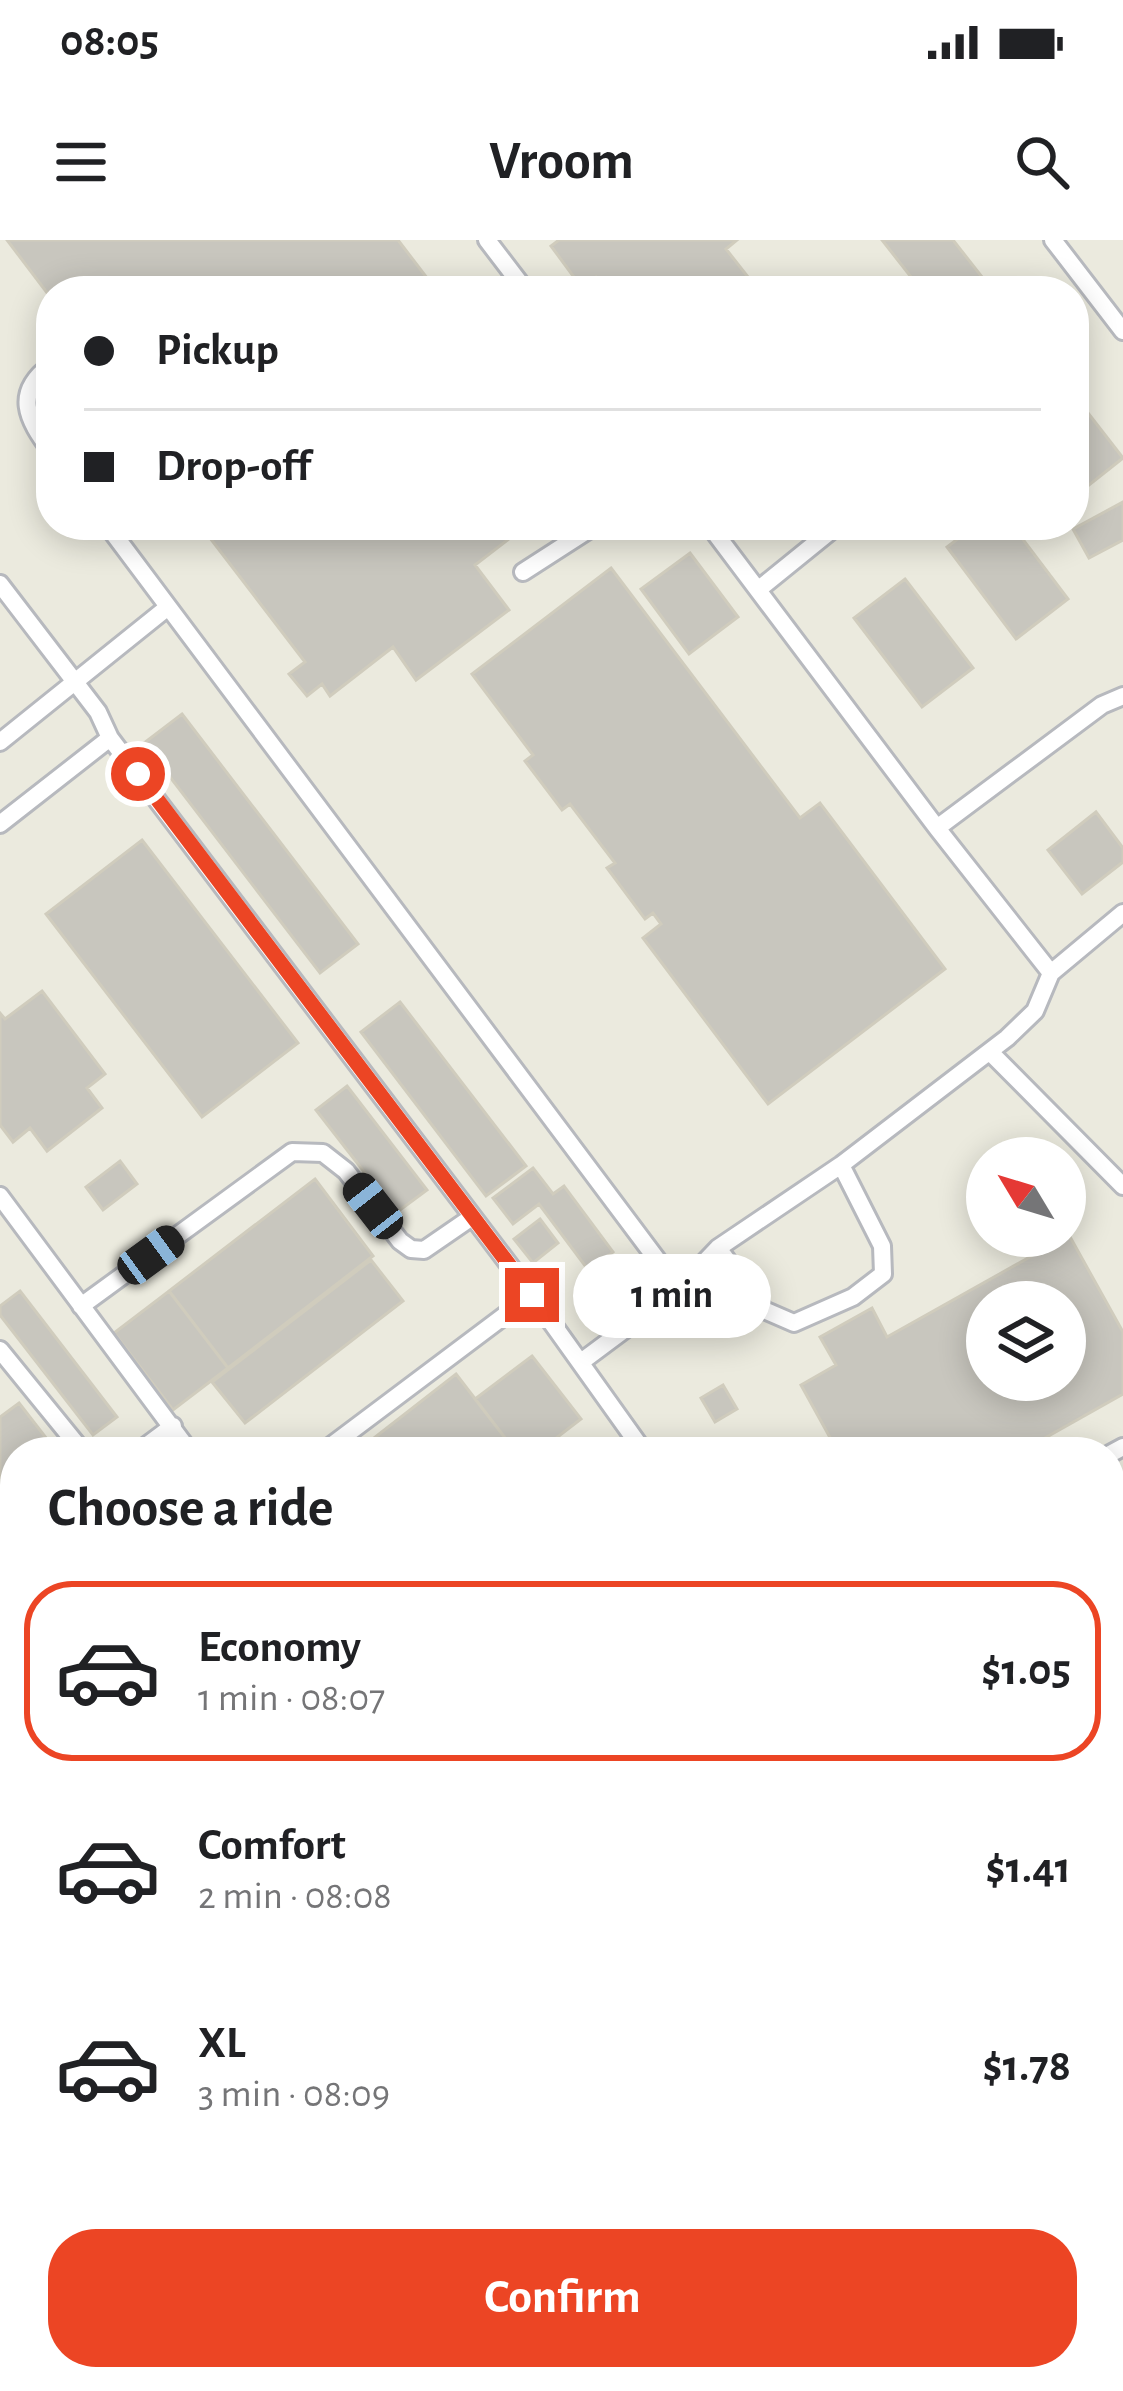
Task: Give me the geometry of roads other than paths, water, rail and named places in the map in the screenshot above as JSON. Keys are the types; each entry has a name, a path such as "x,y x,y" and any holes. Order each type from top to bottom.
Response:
{"lane":[{"path":"487,240 515,276"},
{"path":"1053,240 1081,276"},
{"path":"1089,287 1123,331"},
{"path":"36,378 26,400 36,431"},
{"path":"118,540 679,1289"},
{"path":"523,572 573,540"},
{"path":"721,540 1051,973"},
{"path":"759,589 819,540"},
{"path":"0,584 634,1437"},
{"path":"0,742 168,607"},
{"path":"937,828 1102,705 1123,696"},
{"path":"0,824 110,737"},
{"path":"581,1362 679,1289 718,1248 841,1166 990,1052 1035,1011 1051,973 1123,914"},
{"path":"990,1052 1123,1186"},
{"path":"81,1306 292,1153 323,1154 346,1171 411,1249 424,1250 472,1217"},
{"path":"718,1248 764,1310 794,1323 853,1297 883,1274 882,1246 841,1166"},
{"path":"0,1196 180,1437"},
{"path":"343,1437 532,1295"},
{"path":"0,1350 71,1437"},
{"path":"158,1437 173,1426"}]}
